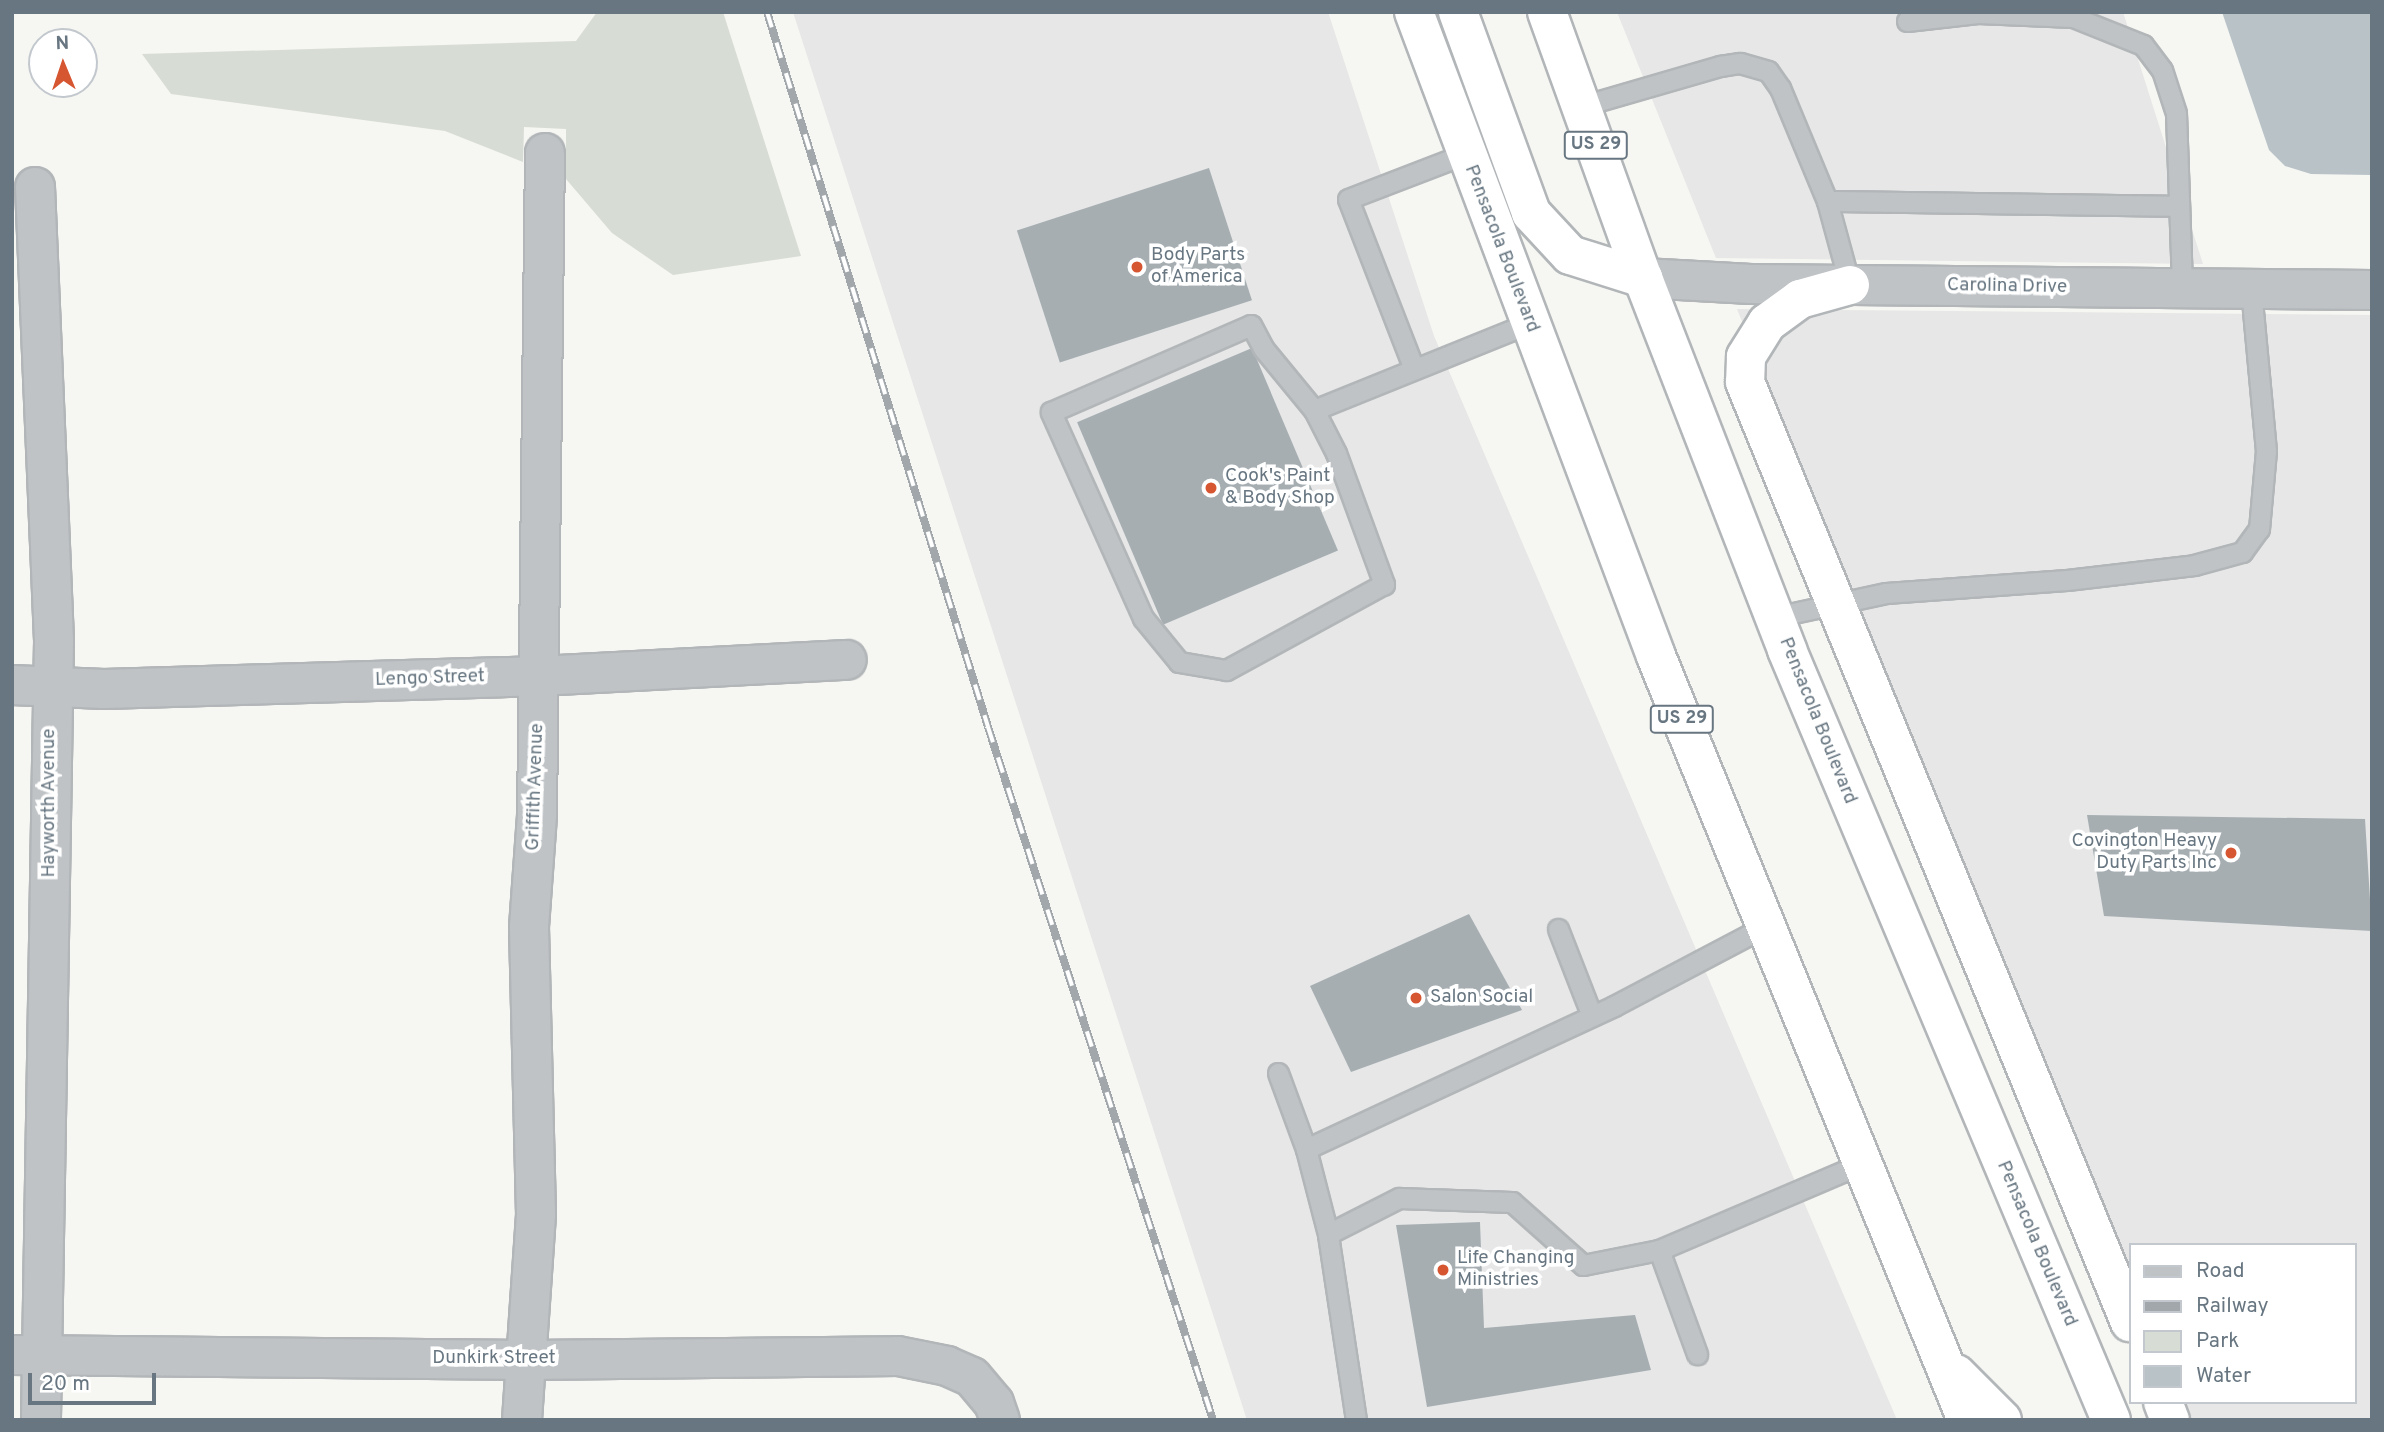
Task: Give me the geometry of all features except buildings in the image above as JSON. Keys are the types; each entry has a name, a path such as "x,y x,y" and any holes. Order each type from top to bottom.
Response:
{"highway":[{"name":"Pensacola Boulevard","path":"1414,12 1529,323 1766,926 1967,1420"},
{"path":"1458,12 1531,213 1570,254 1643,278"},
{"name":"Pensacola Boulevard","path":"1548,12 1643,278 1775,617 1902,931 2111,1420"},
{"path":"1850,285 1800,299 1767,323 1746,357 1745,382 2128,1317"},
{"path":"1942,1360 2002,1420"}],"street":[{"name":"Griffith Avenue","path":"522,1420 536,1214 529,926 540,676 545,153"},
{"name":"Hayworth Avenue","path":"35,187 54,642 27,1354 41,1420"},
{"name":"Carolina Drive","path":"1643,278 1850,285 2372,290"},
{"name":"Lengo Street","path":"12,685 104,689 540,676 847,660"},
{"name":"Dunkirk Street","path":"27,1354 528,1360 898,1356 947,1366 972,1377 994,1403 1000,1420"}],"lane":[{"path":"1907,21 1978,13 2073,17 2143,44 2162,70 2176,113 2182,288"},
{"path":"1582,106 1720,66 1755,66 1768,71 1780,88 1827,201 1850,285"},
{"path":"1414,369 1348,199 1465,154"},
{"path":"1827,201 2179,206"},
{"path":"1775,617 1886,593 2067,580 2194,565 2242,552 2259,529 2266,451 2251,289"},
{"path":"1314,410 1529,323"},
{"path":"1251,325 1263,348 1314,410 1336,453 1384,584 1226,670 1179,662 1143,618 1051,412 1251,325"},
{"path":"1306,1149 1592,1016 1766,926"},
{"path":"1558,929 1592,1016"},
{"path":"1278,1073 1306,1149 1328,1234 1356,1420"},
{"path":"1328,1234 1399,1198 1512,1202 1583,1265 1659,1250 1863,1163"},
{"path":"1659,1250 1697,1354"}],"shaded area":[{"path":"793,12 1328,12 1434,336 1897,1420 1247,1420"},
{"path":"1617,12 2123,12 2203,264 1716,258"},
{"path":"1737,309 2372,315 2372,1420 2188,1420 2181,1404 2356,1404 2356,1243 2128,1243 2128,1273"}],"green space":[{"path":"597,12 723,12 801,256 673,275 612,233 566,179 566,129 524,127 523,162 445,131 171,94 142,54 576,41"}],"water":[{"path":"2222,12 2372,12 2372,175 2311,174 2285,166 2269,150"}],"railway":[{"path":"767,12 988,727 1213,1420"}],"place":[{"name":"Body Parts of America","path":"1137,267"},
{"name":"Cook's Paint & Body Shop","path":"1211,488"},
{"name":"Covington Heavy Duty Parts Inc","path":"2231,853"},
{"name":"Salon Social","path":"1416,998"},
{"name":"Life Changing Ministries","path":"1443,1270"}]}
